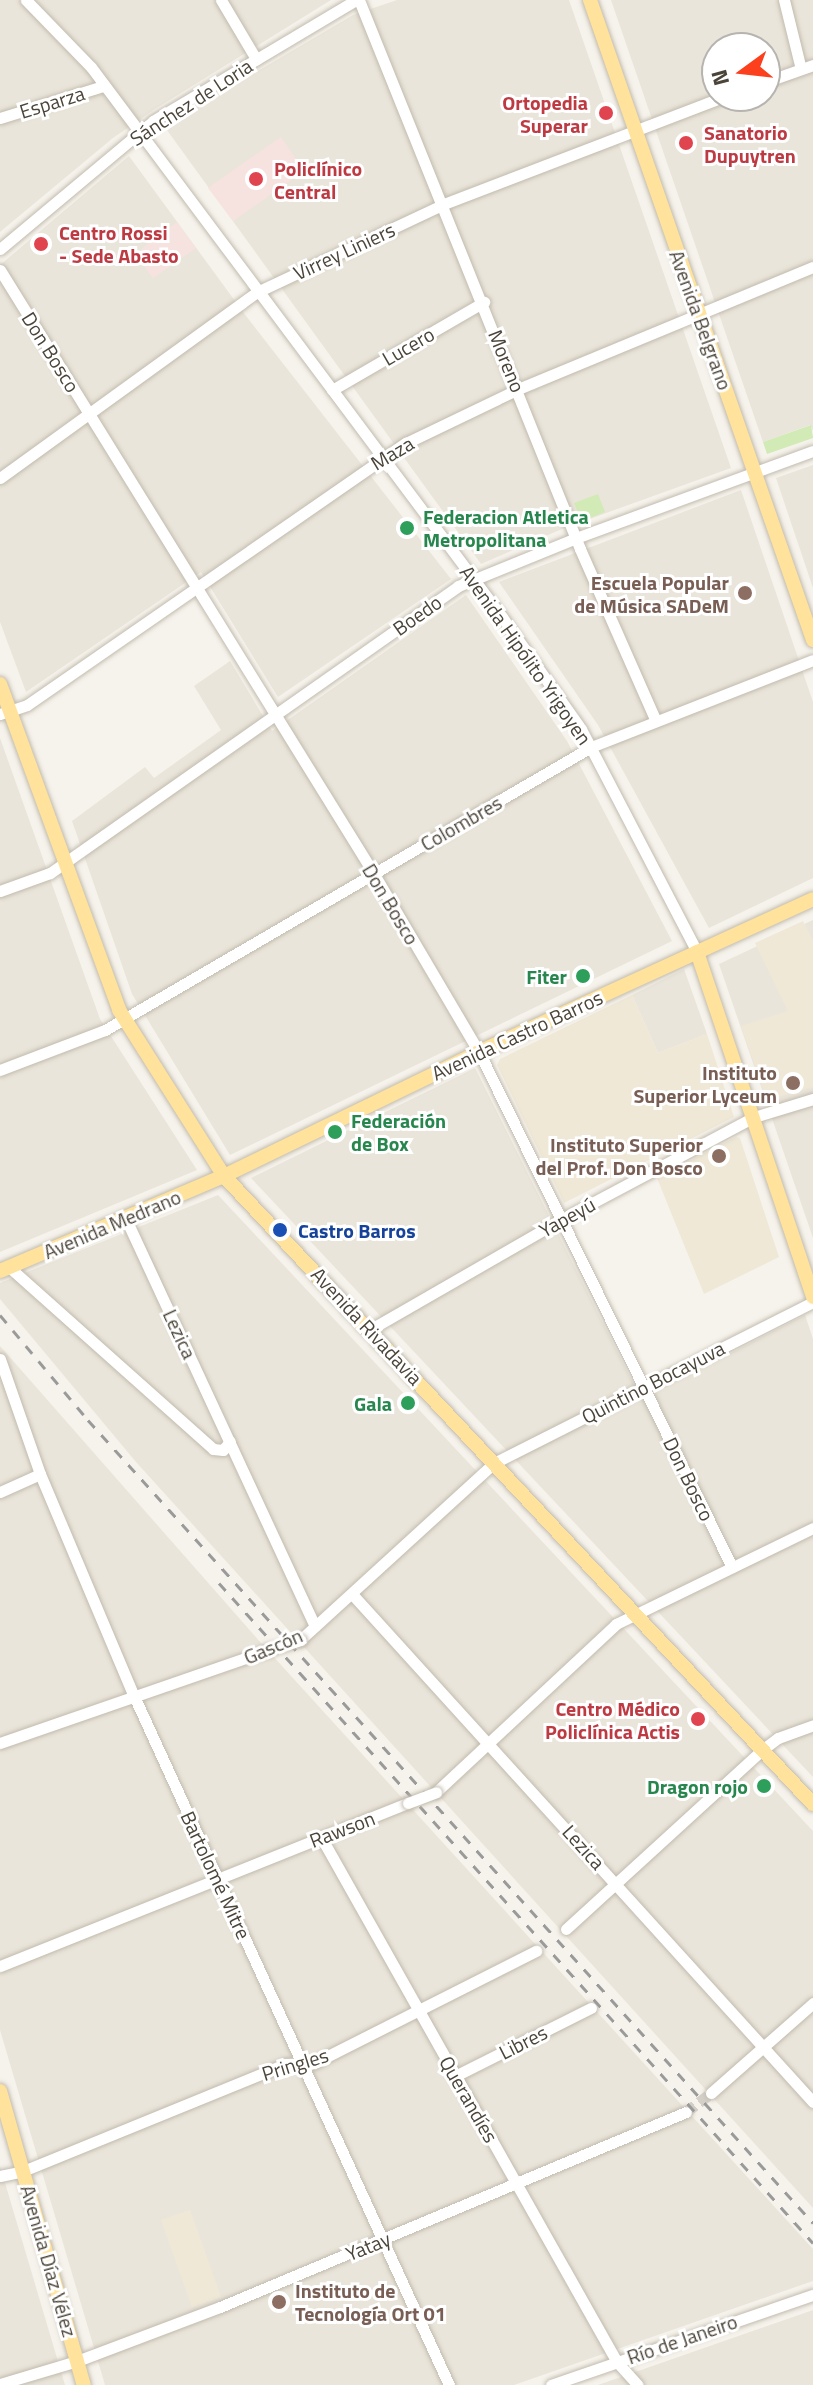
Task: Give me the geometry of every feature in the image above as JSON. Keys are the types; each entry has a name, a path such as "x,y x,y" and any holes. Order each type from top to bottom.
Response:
{"main road":[{"name":"Avenida Belgrano","path":"590,0 813,640"},
{"name":"Avenida Rivadavia","path":"0,684 5,712 124,1019 224,1176 371,1329 813,1804"},
{"name":"Avenida Castro Barros","path":"224,1176 479,1052 813,899"},
{"name":"Avenida Hipólito Yrigoyen","path":"697,952 813,1300"},
{"name":"Avenida Medrano","path":"4,1269 224,1176"},
{"name":"Avenida Díaz Vélez","path":"0,2091 84,2385"}],"street":[{"name":"Avenida Hipólito Yrigoyen","path":"26,0 91,67 474,580 591,747 697,952"},
{"path":"221,0 256,59"},
{"name":"Sánchez de Loria","path":"0,249 139,133 256,59 358,0"},
{"name":"Moreno","path":"358,0 484,302 576,538 656,721"},
{"path":"781,76 807,67 784,0"},
{"name":"Esparza","path":"0,118 103,86"},
{"name":"Virrey Liniers","path":"0,478 257,292 444,204 701,105"},
{"name":"Maza","path":"5,712 27,705 384,456 518,389 813,267"},
{"name":"Don Bosco","path":"0,270 374,874 479,1052 732,1567"},
{"name":"Lucero","path":"332,390 484,302"},
{"name":"Boedo","path":"0,891 50,873 458,586 576,538 813,451"},
{"name":"Colombres","path":"0,1070 124,1019 591,747 813,660"},
{"name":"Yapeyú","path":"371,1329 562,1219 754,1117 813,1099"},
{"name":"Lezica","path":"125,1217 315,1626"},
{"path":"4,1269 213,1449 223,1450 230,1441"},
{"name":"Quintino Bocayuva","path":"494,1463 813,1300"},
{"name":"Bartolomé Mitre","path":"0,1359 40,1474 134,1696 449,2385"},
{"name":"Gascón","path":"0,1743 300,1640 494,1463"},
{"path":"0,1492 40,1474"},
{"name":"Rawson","path":"0,1966 436,1792 616,1624 813,1528"},
{"name":"Lezica","path":"352,1594 813,2102"},
{"path":"566,1929 619,1885 762,1750 778,1738 813,1725"},
{"name":"Querandíes","path":"321,1837 617,2362 638,2385"},
{"name":"Pringles","path":"0,2176 23,2171 285,2064 314,2063 536,1951"},
{"path":"711,2093 813,2003"},
{"name":"Libres","path":"455,2076 591,2008"},
{"name":"Yatay","path":"0,2384 77,2361 519,2185 686,2112"},
{"name":"Río de Janeiro","path":"551,2385 813,2295"}],"shaded area":[{"path":"0,0 331,0 113,138 0,232"},
{"path":"397,0 569,0 731,468 562,529 481,564 164,126 353,15"},
{"path":"611,0 813,0 813,431 810,425 763,442"},
{"name":"Policlínico Central","path":"281,137 304,171 233,221 208,188"},
{"path":"129,156 246,316 451,579 278,697 201,572 26,692 0,622 0,265"},
{"path":"177,222 196,248 153,278 135,254"},
{"path":"813,465 813,588 776,478"},
{"path":"741,490 813,702 813,878 709,928 598,725 499,582"},
{"path":"466,595 567,741 672,941 230,1155 132,994 72,821 145,767 154,778 221,730 194,686 230,661 272,731"},
{"path":"0,738 100,1019 197,1170 0,1252"},
{"path":"813,920 813,1238 719,964"},
{"path":"803,921 813,941 813,1087 767,1100 741,1026 788,1011 755,943"},
{"path":"684,969 707,1034 658,1053 632,995"},
{"path":"632,995 658,1053 707,1034 734,1117 564,1203 497,1065 500,1059"},
{"path":"475,1068 641,1399 805,1315 813,1339 813,1777 251,1178"},
{"path":"736,1137 740,1138 779,1257 704,1294 657,1178"},
{"path":"218,1195 813,1831 813,2208 136,1462 0,1299 0,1283"},
{"path":"0,1346 261,1643 813,2249 813,2281 514,2385 105,2385 0,2030"},
{"path":"0,2166 65,2385 0,2385"},
{"path":"190,2210 221,2297 192,2307 161,2220"},
{"path":"813,2310 813,2385 598,2385"}],"green space":[{"path":"811,425 813,438 767,454 763,442"},
{"path":"598,494 605,512 585,520 580,517 574,503"}],"tunnel":[{"path":"686,2112 711,2093"}],"railway":[{"path":"0,1315 88,1420 813,2223"},
{"path":"219,1583 813,2243"}],"place":[{"name":"Ortopedia Superar","path":"606,113"},
{"name":"Sanatorio Dupuytren","path":"686,143"},
{"name":"Policlínico Central","path":"256,179"},
{"name":"Centro Rossi - Sede Abasto","path":"41,244"},
{"name":"Federacion Atletica Metropolitana","path":"407,528"},
{"name":"Escuela Popular de Música SADeM","path":"745,593"},
{"name":"Fiter","path":"583,976"},
{"name":"Instituto Superior Lyceum","path":"793,1083"},
{"name":"Federación de Box","path":"335,1132"},
{"name":"Instituto Superior del Prof. Don Bosco","path":"719,1156"},
{"name":"Castro Barros","path":"280,1230"},
{"name":"Gala","path":"408,1403"},
{"name":"Centro Médico Policlínica Actis","path":"698,1719"},
{"name":"Dragon rojo","path":"764,1786"},
{"name":"Instituto de Tecnología Ort 01","path":"279,2302"}]}
